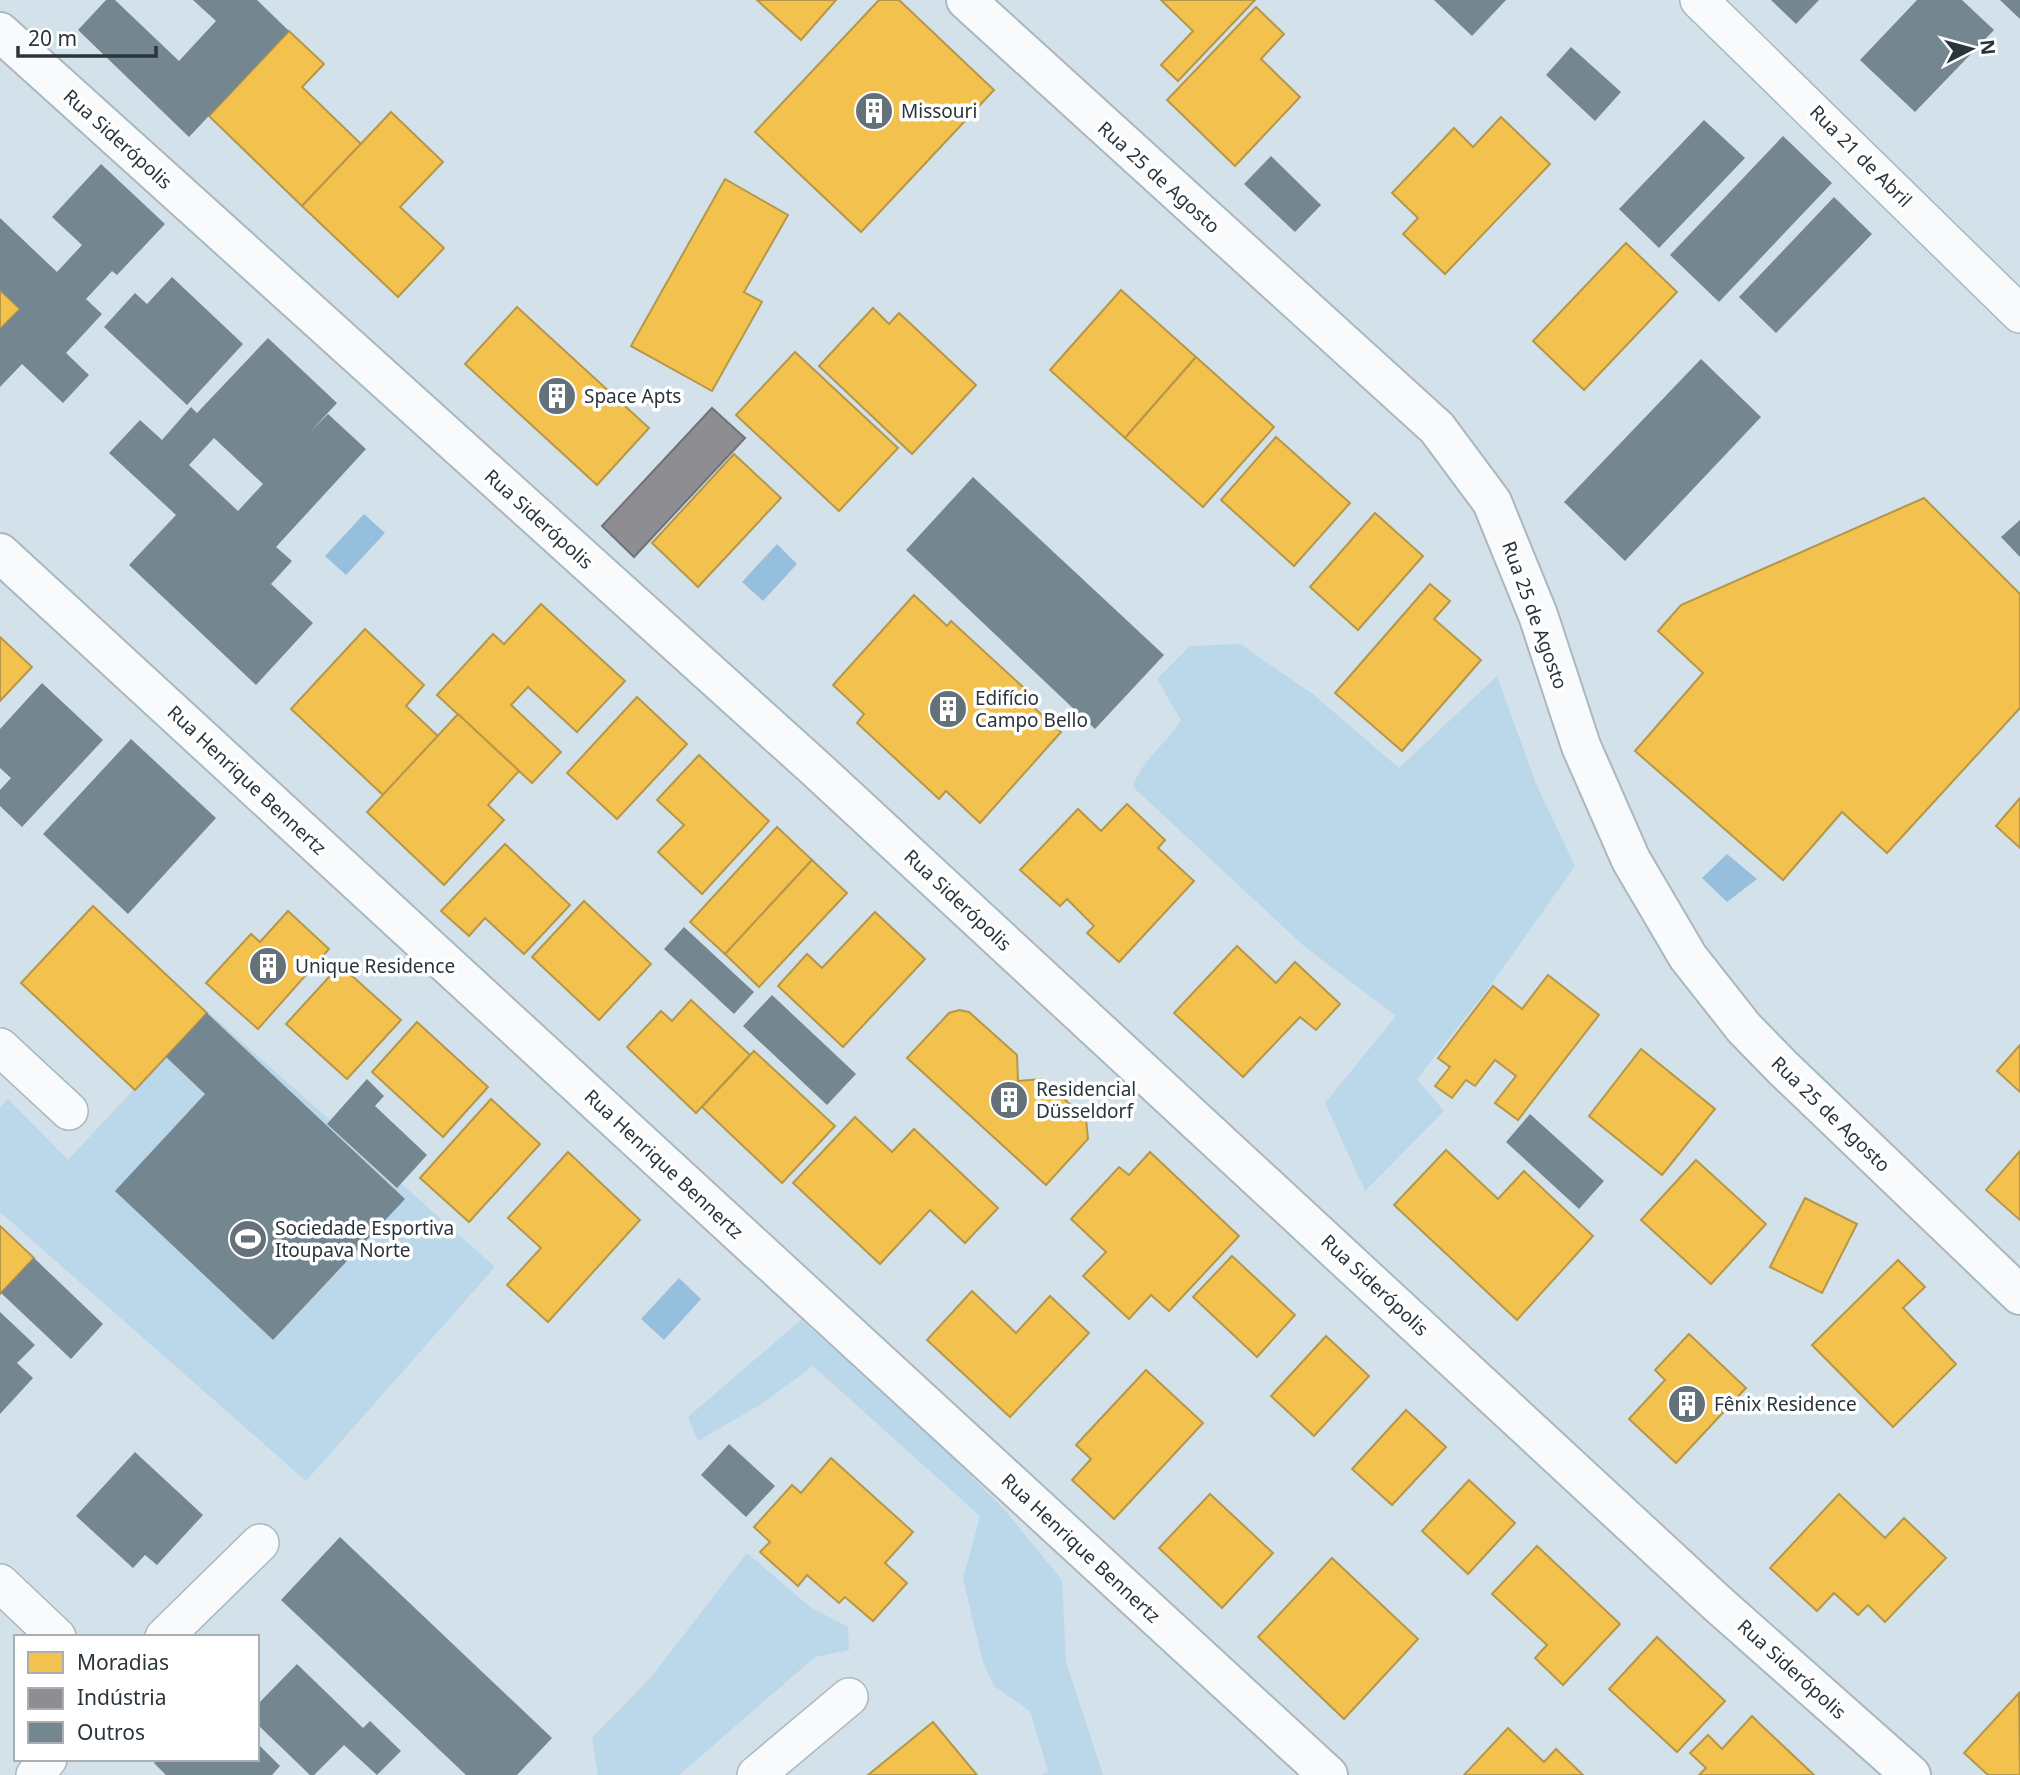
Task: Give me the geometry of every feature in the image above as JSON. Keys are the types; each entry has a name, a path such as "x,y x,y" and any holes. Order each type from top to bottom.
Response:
{"street":[{"name":"Rua 25 de Agosto","path":"966,0 1437,428 1492,502 1538,615 1587,758 1631,860 1688,957 1744,1028 1783,1068 2020,1295"},
{"name":"Rua 21 de Abril","path":"1699,0 2020,314"},
{"name":"Rua Siderópolis","path":"0,32 804,757 1708,1594 1911,1775"},
{"name":"Rua Henrique Bennertz","path":"0,553 1328,1775"},
{"path":"3,1055 69,1111"},
{"path":"166,1635 260,1543"},
{"path":"0,1583 55,1635"},
{"path":"756,1775 849,1697"},
{"path":"34,1775 46,1761"}],"shaded area":[{"path":"364,514 385,533 346,575 325,556"},
{"path":"777,544 797,564 763,601 742,582"},
{"path":"1240,644 1314,695 1399,768 1497,676 1536,784 1575,866 1490,986 1417,1079 1444,1111 1365,1191 1325,1103 1396,1016 1304,946 1133,787 1141,769 1181,720 1157,679 1190,646"},
{"path":"1727,854 1757,879 1727,902 1702,878"},
{"name":"Sociedade Esportiva Itoupava Norte","path":"207,1011 495,1267 306,1481 0,1212 0,1108 8,1099 68,1160"},
{"path":"679,1278 701,1299 664,1340 641,1319"},
{"path":"801,1320 932,1437 1003,1508 1062,1580 1066,1662 1103,1775 1042,1775 1048,1771 1030,1711 994,1686 983,1662 963,1579 980,1516 813,1366 763,1403 698,1441 688,1417"},
{"path":"747,1553 810,1607 848,1627 849,1650 815,1657 679,1775 598,1775 592,1738 652,1676"}],"building: Moradias":[{"path":"757,0 836,0 801,40"},
{"name":"Missouri","path":"879,0 899,0 994,90 861,232 755,132"},
{"path":"1161,0 1255,0 1178,81 1161,65 1193,31"},
{"path":"1256,7 1284,34 1261,59 1300,97 1235,166 1167,100"},
{"path":"289,31 324,64 302,87 361,144 302,206 209,116"},
{"path":"391,112 443,162 400,207 444,248 398,297 302,206"},
{"path":"1501,117 1550,164 1445,274 1403,234 1418,218 1392,193 1454,128 1473,147"},
{"path":"725,179 788,215 744,292 762,302 712,391 631,346"},
{"path":"1626,243 1677,292 1584,390 1533,341"},
{"path":"0,290 20,309 0,329"},
{"path":"1121,290 1196,357 1125,438 1050,370"},
{"name":"Space Apts","path":"517,307 649,428 597,485 465,364"},
{"path":"873,308 889,324 899,313 976,385 912,454 819,366"},
{"path":"795,352 898,448 839,511 736,415"},
{"path":"1196,357 1274,427 1203,507 1125,438"},
{"path":"1276,437 1350,503 1294,566 1221,500"},
{"path":"734,454 781,498 698,587 652,543"},
{"path":"1924,498 2020,594 2020,708 1887,853 1842,812 1783,880 1635,751 1703,673 1658,631 1681,605"},
{"path":"1375,513 1423,556 1358,630 1310,587"},
{"path":"1430,584 1450,601 1434,619 1481,660 1402,751 1335,693"},
{"name":"Edifício Campo Bello","path":"914,595 947,626 951,621 1036,699 1031,705 1061,732 980,823 946,791 939,799 857,723 864,714 833,685"},
{"path":"541,604 625,681 577,732 528,687 511,705 561,752 532,783 437,695 493,634 504,644"},
{"path":"365,629 424,685 406,706 438,736 383,795 291,709"},
{"path":"0,637 32,667 0,701"},
{"path":"637,697 687,744 617,819 567,773"},
{"path":"458,714 519,771 488,805 504,820 444,885 367,812"},
{"path":"699,755 769,821 702,894 658,852 684,825 657,800"},
{"path":"2020,798 2020,848 1996,826"},
{"path":"1127,804 1165,840 1158,848 1194,881 1119,962 1087,933 1094,926 1067,899 1060,906 1020,870 1078,809 1101,831"},
{"path":"777,827 812,860 725,954 690,922"},
{"path":"505,844 570,905 524,954 485,918 469,936 441,911"},
{"path":"812,860 847,893 759,987 725,954"},
{"path":"584,901 651,964 599,1020 532,957"},
{"path":"93,906 207,1013 135,1090 21,983"},
{"name":"Unique Residence","path":"288,911 329,949 258,1029 206,983 251,934 260,942"},
{"path":"875,912 925,959 843,1047 778,986 807,954 822,968"},
{"path":"1237,946 1276,983 1295,962 1340,1004 1316,1030 1300,1017 1243,1077 1174,1013"},
{"path":"340,965 401,1020 347,1079 286,1024"},
{"path":"1548,975 1599,1015 1518,1120 1495,1103 1516,1076 1495,1060 1475,1086 1466,1080 1452,1098 1435,1086 1450,1067 1438,1058 1493,986 1522,1009"},
{"path":"691,1000 750,1055 696,1113 627,1047 661,1011 672,1021"},
{"name":"Residencial Düsseldorf","path":"959,1010 969,1012 1017,1055 1018,1081 1042,1079 1086,1119 1088,1139 1046,1185 907,1058 949,1013"},
{"path":"417,1022 488,1087 443,1137 372,1072"},
{"path":"2020,1045 2020,1092 1997,1071"},
{"path":"1641,1049 1715,1109 1662,1175 1589,1116"},
{"path":"754,1051 835,1126 782,1183 702,1107"},
{"path":"491,1099 540,1144 469,1222 420,1178"},
{"path":"855,1117 892,1152 914,1129 998,1208 965,1243 930,1210 880,1264 793,1183"},
{"path":"1446,1150 1498,1199 1524,1171 1593,1236 1517,1320 1394,1205"},
{"path":"2020,1151 2020,1220 1986,1190"},
{"path":"568,1152 640,1220 548,1322 507,1285 541,1248 508,1218"},
{"path":"1150,1152 1239,1236 1169,1311 1151,1295 1129,1319 1083,1276 1106,1252 1071,1219 1119,1167 1129,1175"},
{"path":"1696,1160 1766,1224 1711,1284 1641,1220"},
{"path":"1805,1198 1857,1224 1822,1293 1770,1267"},
{"path":"0,1226 34,1258 0,1294"},
{"path":"1232,1256 1295,1315 1257,1357 1193,1297"},
{"path":"1898,1260 1925,1287 1903,1308 1956,1364 1893,1427 1812,1345"},
{"path":"972,1291 1016,1333 1050,1296 1089,1333 1010,1417 927,1340"},
{"name":"Fênix Residence","path":"1689,1334 1746,1388 1676,1463 1629,1419 1665,1380 1655,1370"},
{"path":"1326,1336 1369,1376 1314,1436 1271,1396"},
{"path":"1146,1370 1203,1423 1114,1519 1072,1480 1091,1459 1076,1445"},
{"path":"1406,1410 1446,1447 1392,1505 1352,1469"},
{"path":"831,1458 913,1532 885,1563 907,1583 873,1621 845,1597 839,1603 807,1575 798,1586 760,1552 770,1542 754,1527 792,1485 801,1493"},
{"path":"1469,1480 1515,1523 1468,1574 1422,1531"},
{"path":"1210,1494 1273,1553 1222,1608 1159,1548"},
{"path":"1839,1494 1885,1538 1904,1518 1946,1558 1885,1622 1868,1605 1858,1615 1834,1593 1817,1611 1770,1568"},
{"path":"1537,1546 1620,1624 1563,1685 1535,1658 1547,1645 1492,1594"},
{"path":"1332,1558 1418,1639 1344,1719 1258,1637"},
{"path":"1657,1637 1725,1701 1677,1752 1609,1689"},
{"path":"2019,1693 2020,1775 1988,1775 1964,1753"},
{"path":"1752,1716 1814,1775 1699,1775 1706,1768 1690,1753 1708,1735 1722,1749"},
{"path":"933,1722 977,1775 868,1775"},
{"path":"1508,1728 1544,1762 1556,1749 1583,1775 1464,1775"}],"building: Indústria":[{"path":"712,408 745,438 634,557 602,526"}],"building: Outros":[{"path":"106,0 115,0 179,61 216,21 193,0 257,0 289,31 189,137 78,30"},
{"path":"1434,0 1506,0 1472,36"},
{"path":"1771,0 1819,0 1796,24"},
{"path":"1917,0 1962,0 1994,30 1915,112 1860,60"},
{"path":"2000,0 2020,0 2020,19"},
{"path":"1571,47 1621,92 1595,121 1546,75"},
{"path":"1704,120 1745,158 1659,248 1619,209"},
{"path":"1783,136 1832,183 1719,302 1670,255"},
{"path":"1271,156 1321,205 1295,232 1244,184"},
{"path":"101,164 165,224 117,275 112,271 86,299 102,314 66,353 89,375 63,403 22,364 0,387 0,329 20,309 0,290 0,218 57,272 82,245 52,217"},
{"path":"1834,197 1872,234 1776,333 1739,297"},
{"path":"172,277 243,344 187,405 104,327 135,293 147,304"},
{"path":"268,338 337,403 310,432 328,414 366,449 276,547 292,561 271,584 313,623 256,685 129,565 176,515 109,453 140,420 162,440 191,407 197,413","holes":["214,438 263,484 238,511 189,465"]},
{"path":"1701,359 1761,417 1625,561 1564,502"},
{"path":"973,477 1164,655 1095,729 906,550"},
{"path":"2020,520 2020,557 2001,537"},
{"path":"42,683 103,740 22,827 0,806 0,790 11,778 0,768 0,729"},
{"path":"131,739 216,818 128,914 43,834"},
{"path":"684,927 754,992 734,1014 664,949"},
{"path":"772,995 856,1074 827,1105 743,1026"},
{"path":"207,1013 405,1199 273,1340 115,1191 205,1094 166,1057"},
{"path":"367,1079 384,1096 375,1106 427,1155 397,1188 327,1124"},
{"path":"1530,1114 1604,1181 1579,1209 1506,1142"},
{"path":"34,1258 103,1324 71,1359 1,1293"},
{"path":"0,1312 35,1345 17,1363 33,1378 0,1414"},
{"path":"729,1444 775,1486 746,1517 701,1475"},
{"path":"135,1452 203,1515 157,1565 145,1555 133,1568 76,1516"},
{"path":"340,1537 552,1738 517,1775 466,1775 281,1600"},
{"path":"297,1664 363,1728 370,1721 401,1751 377,1775 344,1745 314,1775 310,1775 259,1726 259,1703"},
{"path":"259,1745 280,1766 272,1775 166,1775 154,1763 259,1761"}],"place":[{"name":"Missouri","path":"874,111"},
{"name":"Space Apts","path":"557,396"},
{"name":"Edifício Campo Bello","path":"948,709"},
{"name":"Unique Residence","path":"268,966"},
{"name":"Residencial Düsseldorf","path":"1009,1100"},
{"name":"Sociedade Esportiva Itoupava Norte","path":"248,1239"},
{"name":"Fênix Residence","path":"1687,1404"}]}
